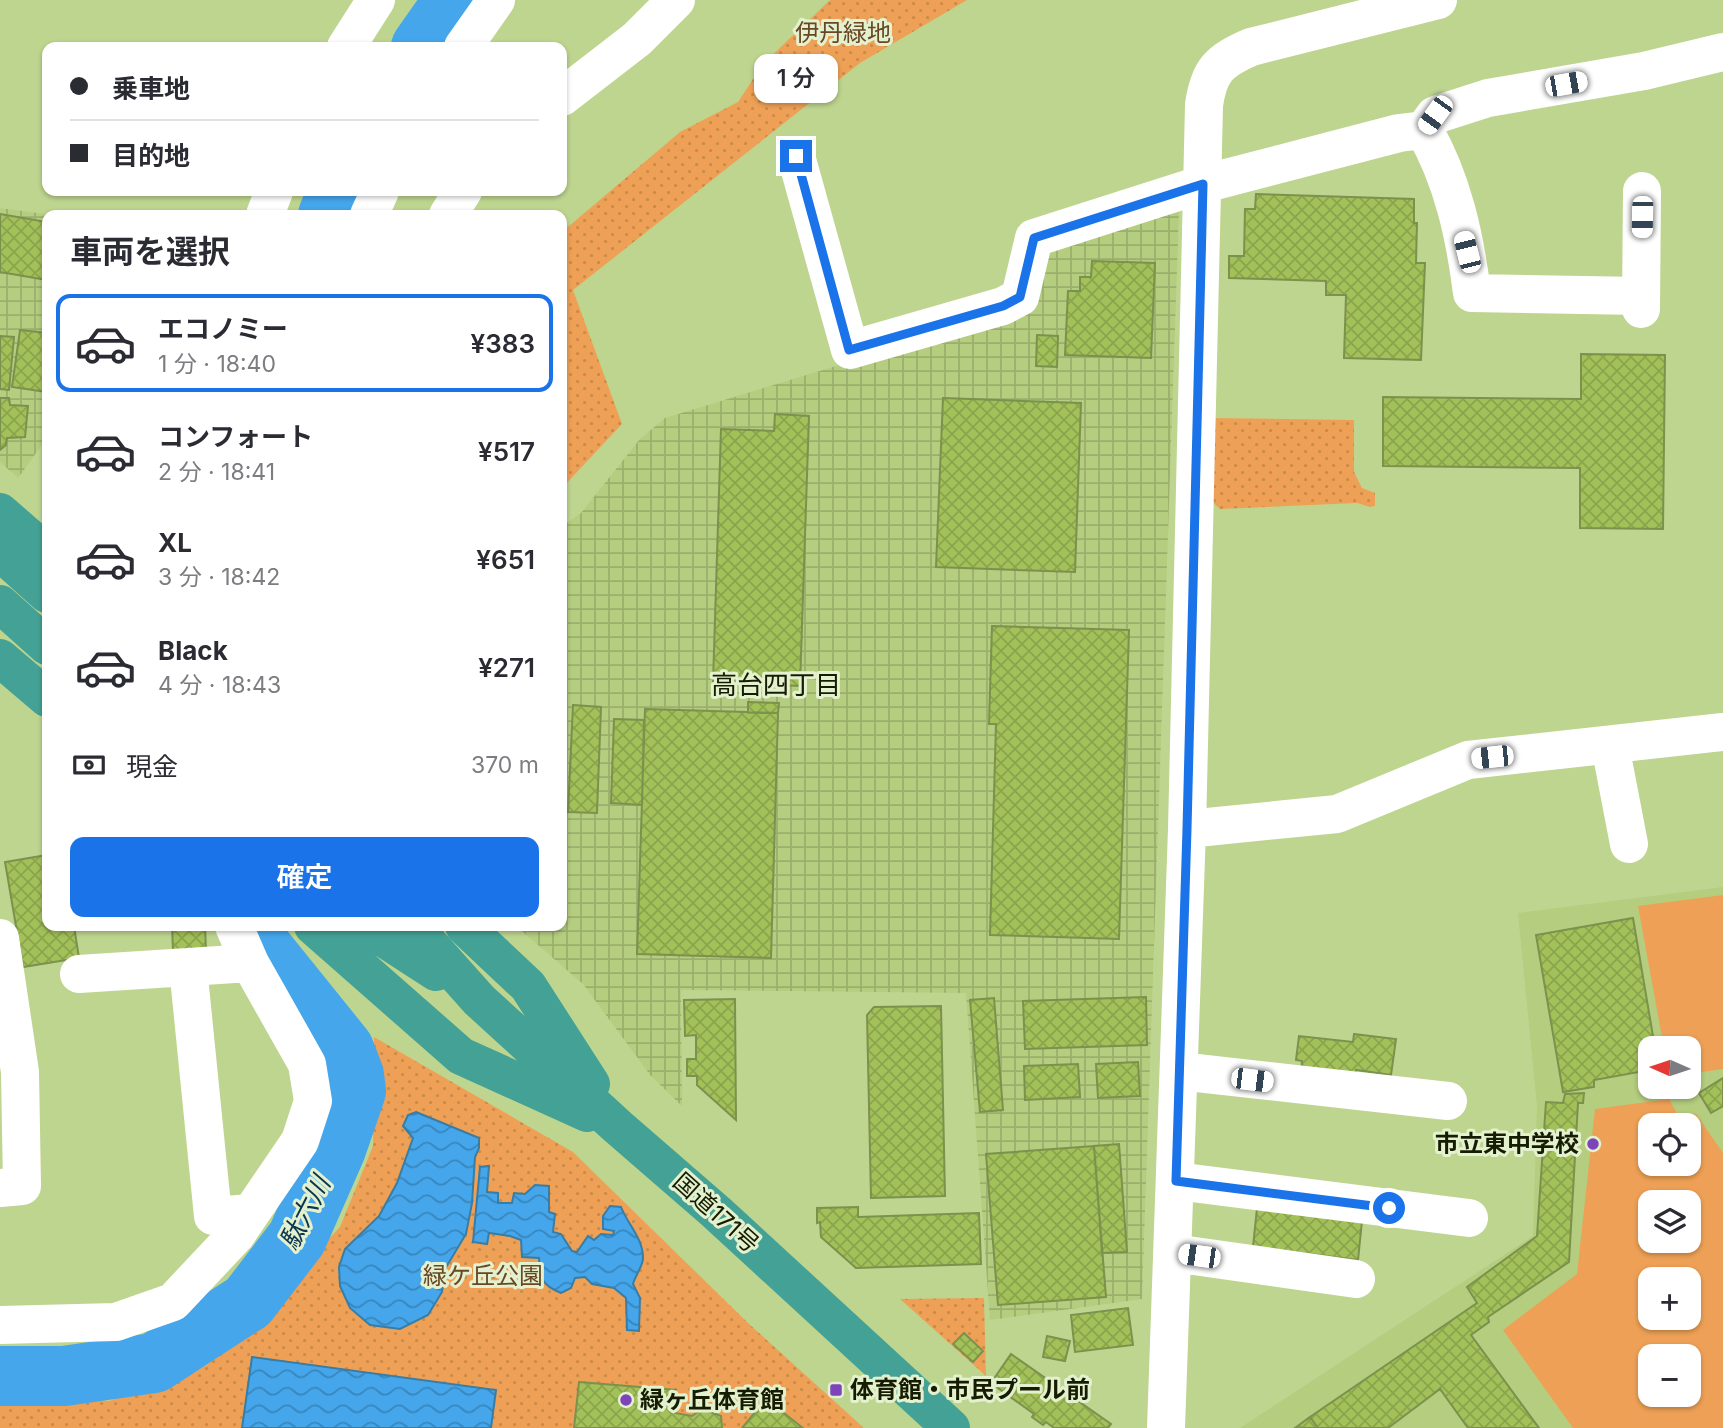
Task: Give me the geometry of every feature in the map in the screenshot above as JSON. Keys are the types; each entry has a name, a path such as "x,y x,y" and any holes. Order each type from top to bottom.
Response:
{"highway":[{"path":"0,512 42,548"},
{"path":"0,552 42,590"},
{"path":"0,604 42,642"},
{"path":"0,658 42,694"},
{"path":"319,931 461,1056 618,1127"},
{"name":"国道171号","path":"373,931 479,1000"},
{"name":"国道171号","path":"417,931 479,1000 716,1212 951,1428"},
{"path":"469,931 528,986 618,1127"}],"street":[{"path":"349,42 376,0"},
{"path":"467,42 496,0"},
{"path":"567,93 637,39 676,0"},
{"path":"1166,1428 1187,829 1204,105 1207,87 1221,63 1259,44 1437,0"},
{"path":"796,156 849,350 1003,306 1020,297 1034,238 1203,184 1399,133 1424,130 1435,115 1488,98 1644,71 1723,52"},
{"path":"1424,130 1437,152 1455,203 1467,252 1471,307 1641,303 1642,191"},
{"path":"1187,829 1337,814 1468,760 1723,732"},
{"path":"1610,745 1629,844"},
{"path":"0,1325 116,1322 173,1302 236,1235 300,1140 313,1101 307,1064 250,963 236,931"},
{"path":"0,938 20,1072 22,1186 0,1188"},
{"path":"79,974 250,963"},
{"path":"188,967 213,1216 251,1213"},
{"path":"1179,1071 1278,1071 1448,1101"},
{"path":"1176,1181 1469,1218"},
{"path":"1173,1253 1356,1279"}],"shaded area":[{"path":"0,208 42,214 42,445 18,478 0,462"},
{"path":"1179,210 1142,1299 990,1320 966,993 681,990 682,1106 651,1076 583,984 522,931 567,931 567,523 581,513 640,439 665,418 1007,314 1044,247"},
{"name":"市立東中学校","path":"1723,887 1723,1428 1240,1428 1533,1236 1537,1106 1518,913"}],"green space":[{"name":"伊丹緑地","path":"830,0 967,0 860,63 573,290 622,424 567,483 567,228 680,132 738,102 763,64"},
{"path":"1209,418 1354,420 1354,472 1362,488 1375,493 1375,506 1357,503 1220,509 1206,496"},
{"path":"1723,895 1723,1069 1701,1072 1701,1036 1662,1036 1638,906"},
{"name":"緑ケ丘公園","path":"374,1037 573,1152 748,1323 864,1428 0,1428 0,1388 109,1401 207,1365 340,1227 373,1146"},
{"path":"1669,1099 1677,1113 1638,1113 1638,1176 1701,1176 1701,1121 1723,1153 1723,1428 1573,1428 1503,1330 1577,1274 1595,1109"},
{"path":"984,1298 986,1376 900,1299"}],"water":[{"path":"416,1112 479,1138 466,1234 445,1269 442,1292 428,1315 400,1329 370,1325 350,1308 340,1286 339,1267 345,1249 379,1216 397,1183 413,1138 403,1126 408,1115"},
{"path":"489,1166 487,1192 498,1193 498,1203 512,1203 514,1193 525,1194 535,1185 549,1186 549,1212 555,1214 553,1232 561,1234 572,1251 577,1252 588,1236 594,1240 601,1234 613,1235 614,1231 603,1229 603,1216 610,1206 621,1207 642,1251 643,1261 633,1284 640,1298 639,1331 627,1330 626,1298 614,1288 592,1284 585,1277 575,1278 571,1288 561,1293 549,1287 543,1280 539,1258 522,1257 521,1240 489,1233 487,1244 473,1242 480,1167"},
{"path":"252,1357 496,1390 491,1428 242,1428"}],"building":[{"path":"1256,194 1414,199 1414,223 1417,223 1416,263 1425,263 1421,360 1344,358 1346,295 1326,295 1326,281 1229,278 1229,256 1244,256 1245,209 1255,209"},
{"path":"0,214 42,221 42,279 0,272"},
{"path":"1092,261 1155,263 1151,358 1065,355 1068,291 1080,291 1080,277 1091,277"},
{"path":"20,330 42,332 42,391 12,387"},
{"path":"1037,335 1058,336 1057,367 1036,366"},
{"path":"0,336 14,337 9,390 0,389"},
{"path":"1581,354 1665,355 1663,529 1580,528 1580,468 1383,466 1383,397 1581,399"},
{"path":"0,398 9,398 10,405 28,406 25,437 7,438 6,445 0,450"},
{"path":"943,398 1081,403 1075,572 936,567"},
{"path":"775,414 809,416 800,686 713,682 721,429 774,431"},
{"path":"992,626 1129,630 1119,939 990,935 996,724 989,724"},
{"path":"748,702 779,703 778,713 748,713"},
{"path":"573,705 601,707 597,813 568,812"},
{"path":"645,709 778,713 771,958 637,954"},
{"path":"614,719 644,720 642,805 611,803"},
{"path":"42,856 42,931 75,931 79,958 23,967 5,862"},
{"path":"1633,918 1653,1036 1638,1036 1638,1072 1594,1080 1594,1087 1563,1092 1536,935"},
{"path":"172,931 205,931 206,950 173,951"},
{"path":"1146,997 1147,1045 1025,1049 1023,1001"},
{"path":"994,998 1003,1110 980,1112 970,1000"},
{"path":"735,999 736,1120 697,1085 697,1076 687,1076 687,1059 696,1059 696,1035 685,1036 684,1000"},
{"path":"941,1006 945,1196 871,1198 867,1015 874,1007"},
{"path":"1354,1034 1396,1039 1391,1075 1356,1070 1355,1080 1301,1073 1302,1061 1296,1060 1299,1036 1353,1042"},
{"path":"1138,1062 1140,1096 1098,1098 1096,1064"},
{"path":"1078,1064 1080,1097 1025,1100 1024,1066"},
{"path":"1723,1078 1723,1106 1711,1113 1701,1092"},
{"path":"1584,1093 1583,1103 1578,1103 1569,1262 1488,1317 1489,1322 1471,1335 1539,1428 1468,1428 1440,1389 1388,1428 1318,1428 1310,1417 1477,1303 1467,1287 1537,1236 1546,1102 1563,1103 1565,1094"},
{"path":"1119,1144 1127,1252 1102,1253 1094,1146"},
{"path":"1094,1146 1106,1297 998,1305 986,1154"},
{"path":"858,1207 858,1217 979,1213 981,1264 856,1268 821,1237 817,1208"},
{"path":"1257,1208 1362,1221 1358,1260 1253,1247"},
{"path":"1128,1308 1133,1345 1075,1352 1071,1315"},
{"path":"964,1333 983,1351 973,1362 953,1344"},
{"path":"1047,1336 1070,1341 1065,1361 1043,1357"},
{"path":"1011,1354 1111,1424 1108,1428 1054,1428 1046,1422 1043,1425 1032,1417 1034,1414 991,1383"},
{"name":"緑ヶ丘体育館","path":"579,1382 676,1390 675,1413 692,1416 702,1409 721,1416 722,1428 574,1428"},
{"name":"緑ヶ丘体育館","path":"766,1399 803,1428 742,1428"},
{"path":"1310,1417 1318,1428 1295,1428"}],"waterway":[{"name":"駄六川","path":"425,42 454,0"},
{"name":"駄六川","path":"330,210 336,196"},
{"name":"駄六川","path":"0,1376 64,1376 154,1363 248,1302 297,1238 336,1149 356,1091 354,1075 344,1049 257,941 256,931"}],"place":[{"name":"市立東中学校","path":"1593,1144"},
{"name":"体育館・市民プール前","path":"836,1390"},
{"name":"緑ヶ丘体育館","path":"626,1400"}],"district":[{"name":"高台四丁目","path":"776,685"}],"route":[{"path":"796,156 849,350 1003,306 1020,297 1034,238 1203,184 1176,1181 1389,1208"}]}
